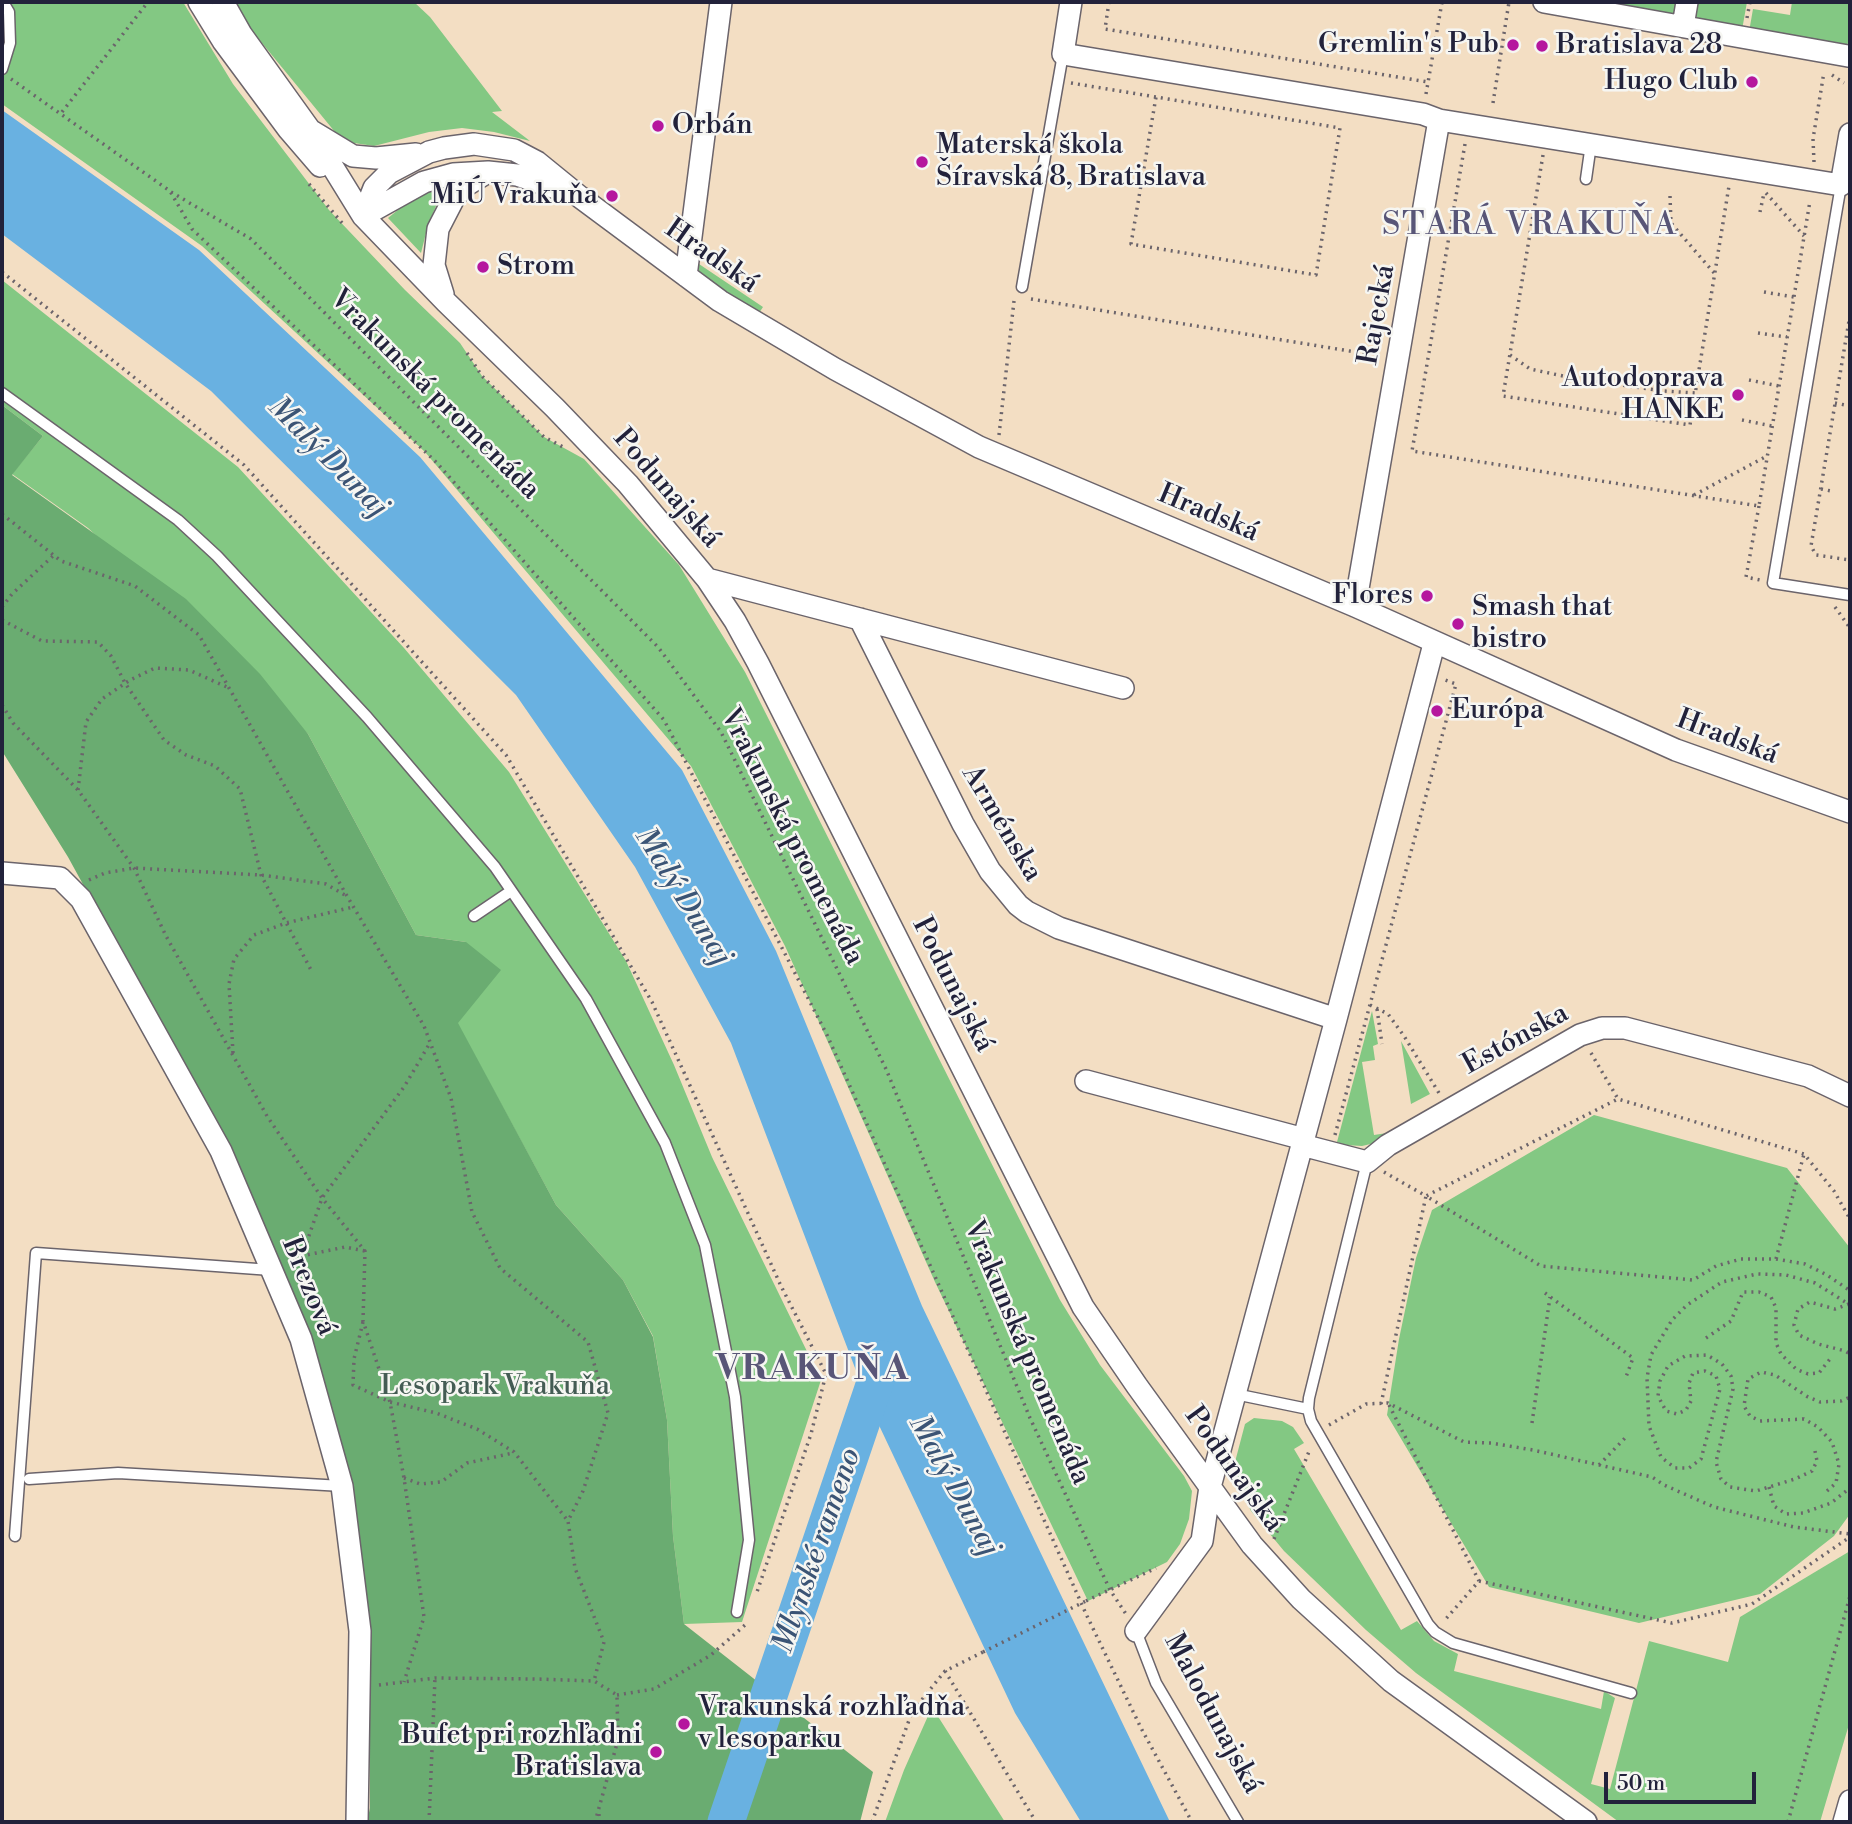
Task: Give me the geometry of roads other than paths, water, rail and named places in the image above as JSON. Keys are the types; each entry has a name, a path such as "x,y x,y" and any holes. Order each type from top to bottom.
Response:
{"street":[{"path":"199,2 223,41 354,222"},
{"name":"Hradská","path":"223,2 242,34 310,130 353,156 376,158 474,144 514,150 537,162 720,301 823,362 979,447 1355,606 1676,750 1850,813"},
{"path":"685,276 721,2"},
{"path":"1071,2 1063,54 1423,114 1439,120 1841,185 1850,134"},
{"path":"1544,2 1848,56"},
{"path":"1683,26 1687,2"},
{"name":"Rajecká","path":"1355,606 1439,120"},
{"name":"Podunajská","path":"310,130 354,222 446,302 555,408 628,484 707,579 735,621 1083,1307 1252,1545 1293,1590 1391,1681 1586,1822"},
{"name":"Hradská","path":"354,222 374,188 389,173 429,152"},
{"path":"446,302 434,265 438,229 454,198 466,186 488,172"},
{"name":"Hradská","path":"354,222 424,182 453,174 488,172 517,175 580,197"},
{"path":"707,579 1123,688"},
{"name":"Arménska","path":"860,619 963,824 990,871 1018,905 1059,928 1336,1019"},
{"path":"1210,1487 1434,643"},
{"name":"Brezová","path":"2,873 60,878 81,899 221,1151 301,1339 342,1486 360,1631 357,1822"},
{"name":"Estónska","path":"1367,1162 1388,1145 1580,1035 1602,1028 1625,1028 1808,1076 1850,1096"},
{"path":"1086,1080 1367,1162"},
{"name":"Malodunajská","path":"1136,1631 1202,1541 1210,1487"},
{"path":"1844,1822 1850,1801"}],"lane":[{"path":"3,2 9,12 10,43 5,73"},
{"path":"1022,287 1063,54"},
{"path":"1586,179 1591,144"},
{"path":"1841,185 1773,583 1850,595"},
{"path":"2,393 178,520 217,555 367,717 495,867 586,999 665,1143 705,1245 735,1397 749,1540 737,1612"},
{"path":"474,916 511,891"},
{"path":"1367,1162 1309,1398 1308,1409 1317,1431 1435,1632 1453,1643 1631,1693"},
{"path":"15,1536 36,1254 273,1273"},
{"path":"1235,1394 1308,1409"},
{"path":"29,1479 118,1473 342,1486"},
{"name":"Malodunajská","path":"1136,1631 1156,1683 1238,1822"}],"water":[{"name":"Malý Dunaj","path":"2,110 199,250 420,457 682,770 776,951 922,1306 1170,1822 1081,1822 1015,1713 868,1402 731,1043 635,867 516,695 211,391 2,234"}],"waterway":[{"name":"Mlynské rameno","path":"726,1822 883,1359"}],"place":[{"name":"Gremlin's Pub","path":"1513,45"},
{"name":"Bratislava 28","path":"1542,46"},
{"name":"Hugo Club","path":"1752,82"},
{"name":"Orbán","path":"658,126"},
{"name":"Materská škola Šíravská 8, Bratislava","path":"922,162"},
{"name":"MiÚ Vrakuňa","path":"612,196"},
{"name":"Strom","path":"483,267"},
{"name":"Autodoprava HANKE","path":"1738,395"},
{"name":"Flores","path":"1427,596"},
{"name":"Smash that bistro","path":"1458,624"},
{"name":"Európa","path":"1437,711"},
{"name":"Vrakunská rozhľadňa v lesoparku","path":"684,1724"},
{"name":"Bufet pri rozhľadni Bratislava","path":"656,1752"}],"district":[{"name":"STARÁ VRAKUŇA","path":"1530,226"},
{"name":"VRAKUŇA","path":"813,1371"}],"park label":[{"name":"Lesopark Vrakuňa","path":"495,1387"}]}
